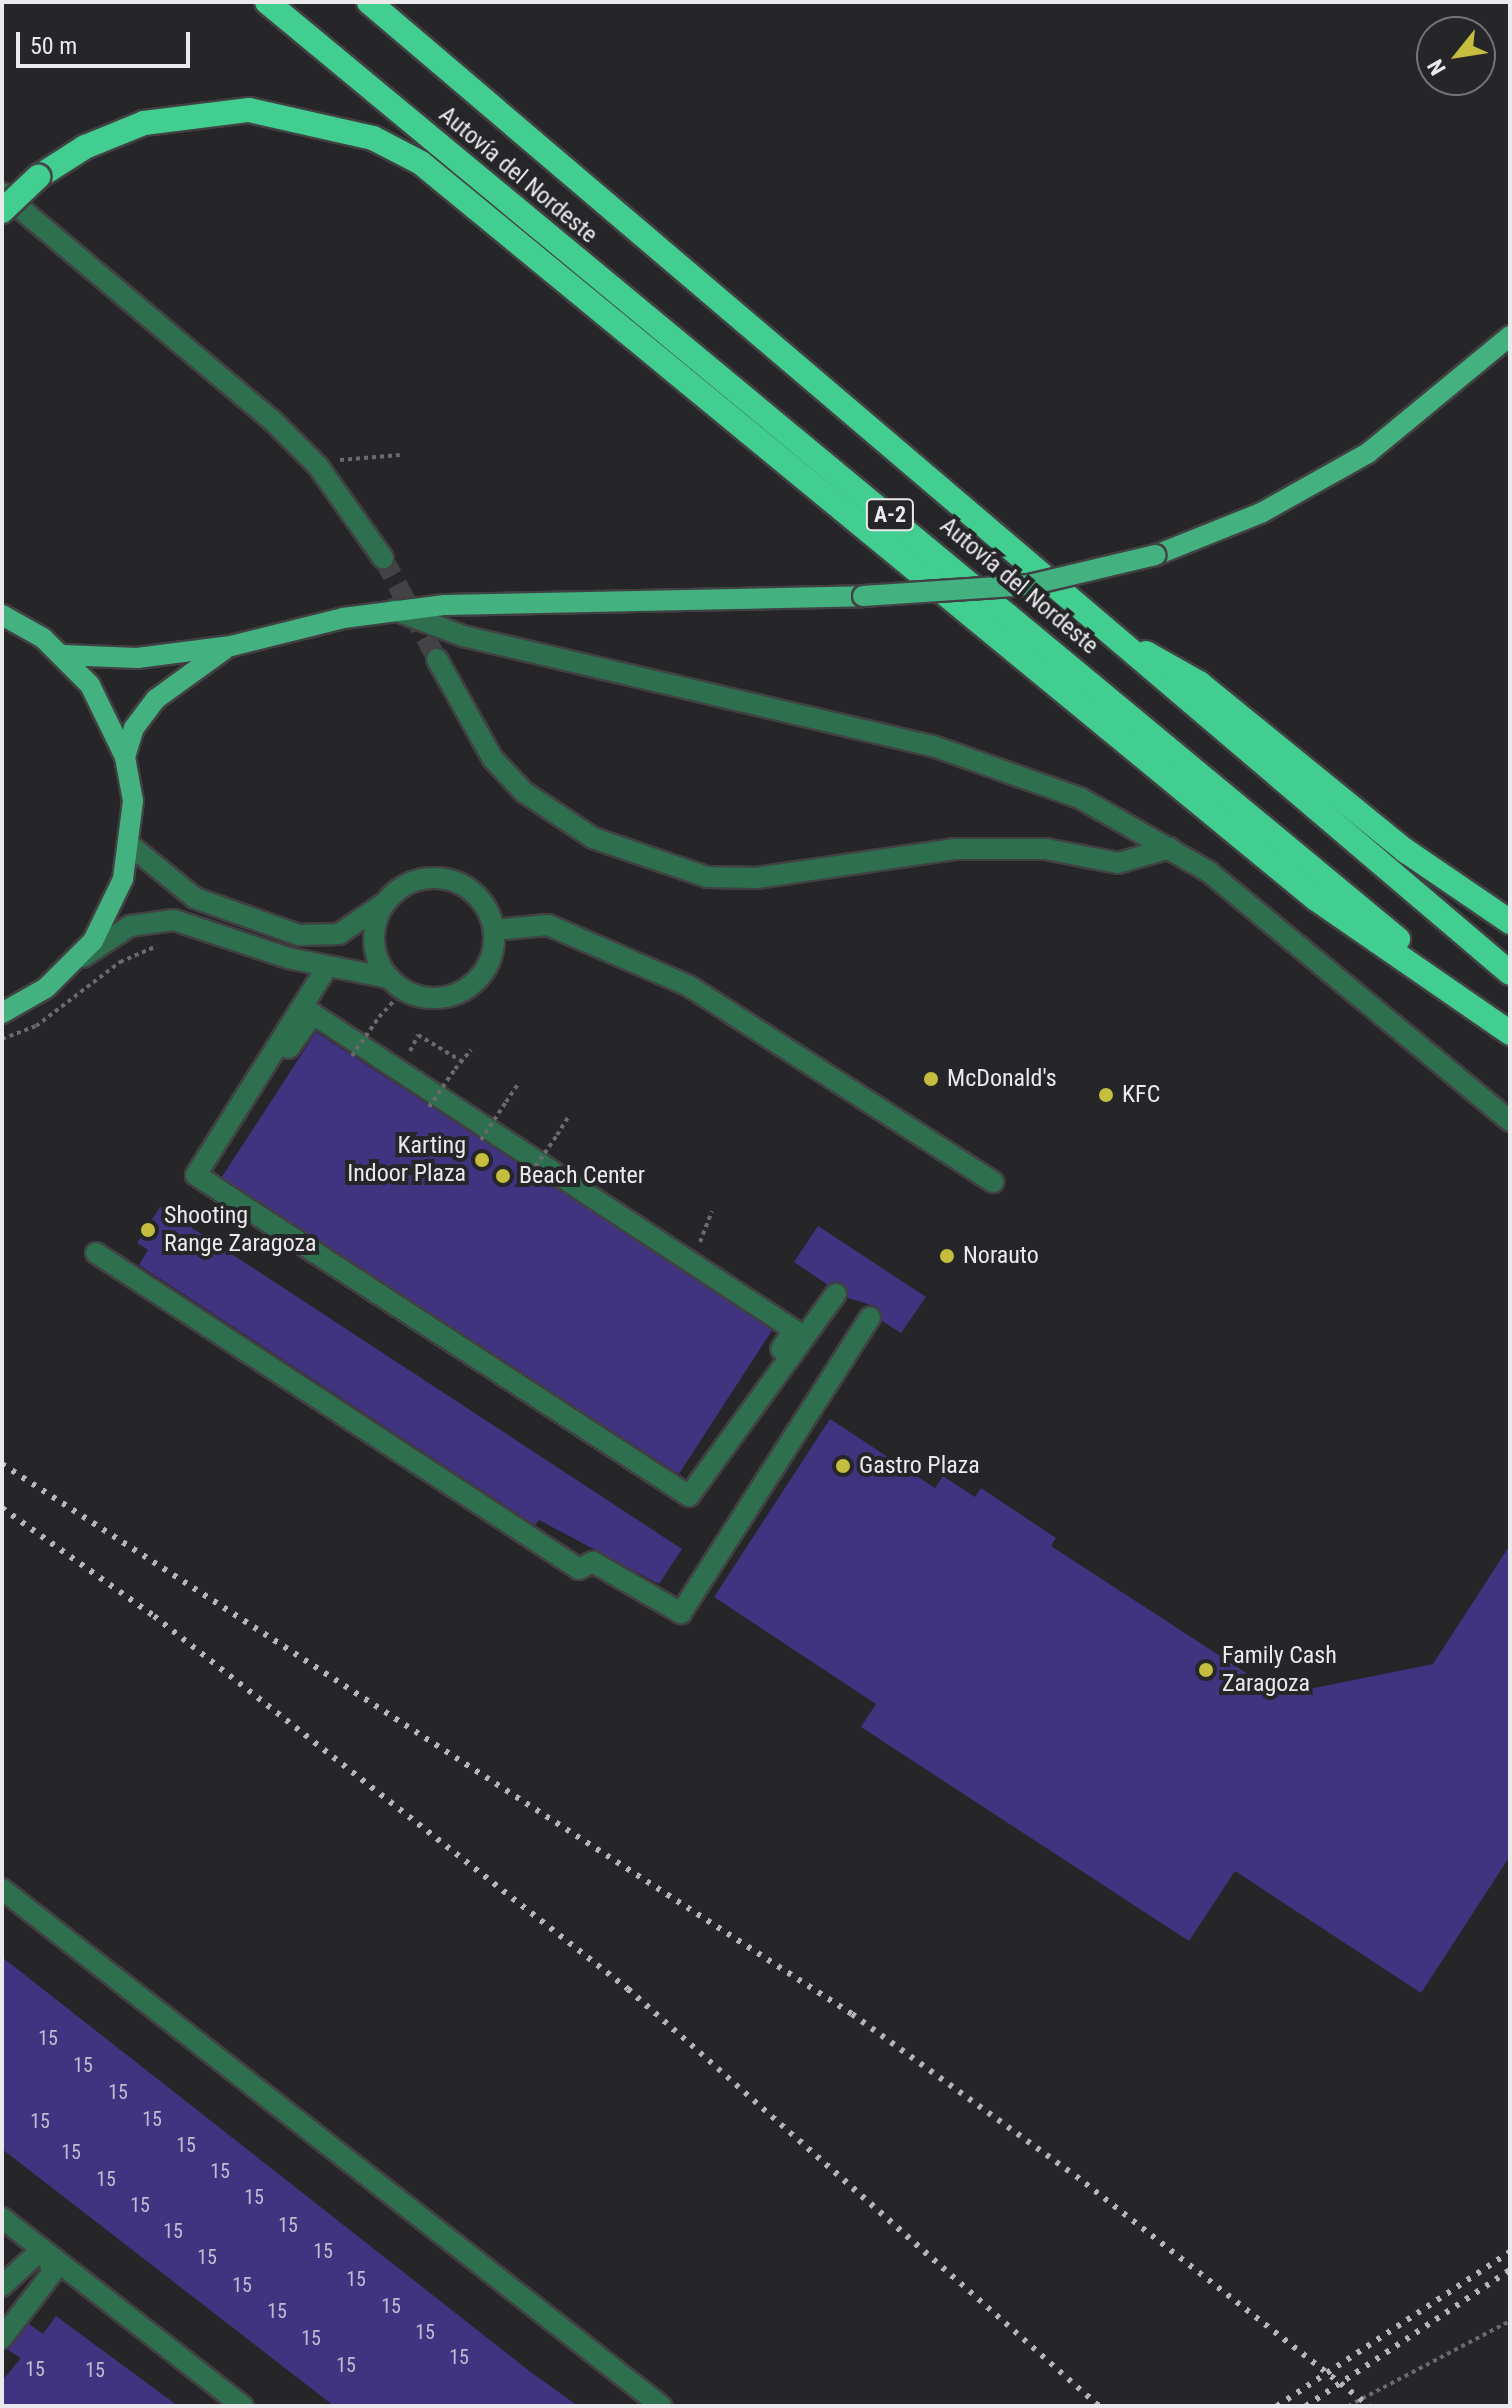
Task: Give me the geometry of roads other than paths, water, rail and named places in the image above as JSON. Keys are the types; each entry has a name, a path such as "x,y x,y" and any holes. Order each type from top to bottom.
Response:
{"highway":[{"name":"Autovía del Nordeste","path":"267,2 1510,1033"},
{"name":"Autovía del Nordeste","path":"369,2 1115,634 1185,702 1510,973"},
{"path":"2,211 38,177 85,147 144,123 249,110 344,129 421,163 1316,899 1510,1033"},
{"path":"1115,634 1199,683 1406,851 1510,922"}],"main road":[{"path":"63,655 137,658 231,646 394,610 863,596 1017,587 1156,555 1261,513 1368,453 1510,336"},
{"path":"2,615 63,655 97,696 125,757 131,846 110,911 71,967 2,1013"},
{"path":"125,757 134,728 156,699 231,646"}],"street":[{"path":"2,193 318,466 383,558"},
{"path":"394,610 463,636 948,751 1080,798 1170,848 1510,1121"},
{"path":"437,659 493,759 524,792 593,838 707,877 756,878 954,849 1046,849 1118,863 1170,848"},
{"path":"71,967 130,926 174,920 327,967 397,984 422,997 460,993 487,967 494,930 482,901 454,881 417,880 339,934 312,938 195,898 131,846"},
{"path":"386,901 374,940 397,984"},
{"path":"494,930 548,925 689,986 993,1182"},
{"path":"327,967 196,1175 689,1496 836,1294"},
{"path":"205,1159 220,1150 313,1014 794,1330 727,1431 718,1457"},
{"path":"96,1253 579,1569 593,1562 681,1613 870,1317"},
{"path":"2,1889 661,2406"},
{"path":"2,1903 645,2406"},
{"path":"2,2218 43,2258 226,2406"},
{"path":"2,2234 43,2258 243,2406"},
{"path":"2,2286 43,2258"},
{"path":"2,2338 43,2258"}],"tunnel":[{"path":"383,558 437,659"}],"railway":[{"path":"2,1464 852,2014 1076,2176 1369,2406"},
{"path":"2,1508 154,1616 628,1989 1099,2406"},
{"path":"1277,2406 1510,2252"},
{"path":"1306,2406 1510,2270"}],"place":[{"name":"McDonald's","path":"931,1079"},
{"name":"KFC","path":"1106,1095"},
{"name":"Karting Indoor Plaza","path":"482,1160"},
{"name":"Beach Center","path":"503,1176"},
{"name":"Shooting Range Zaragoza","path":"148,1230"},
{"name":"Norauto","path":"947,1256"},
{"name":"Gastro Plaza","path":"843,1466"},
{"name":"Family Cash Zaragoza","path":"1206,1670"}]}
